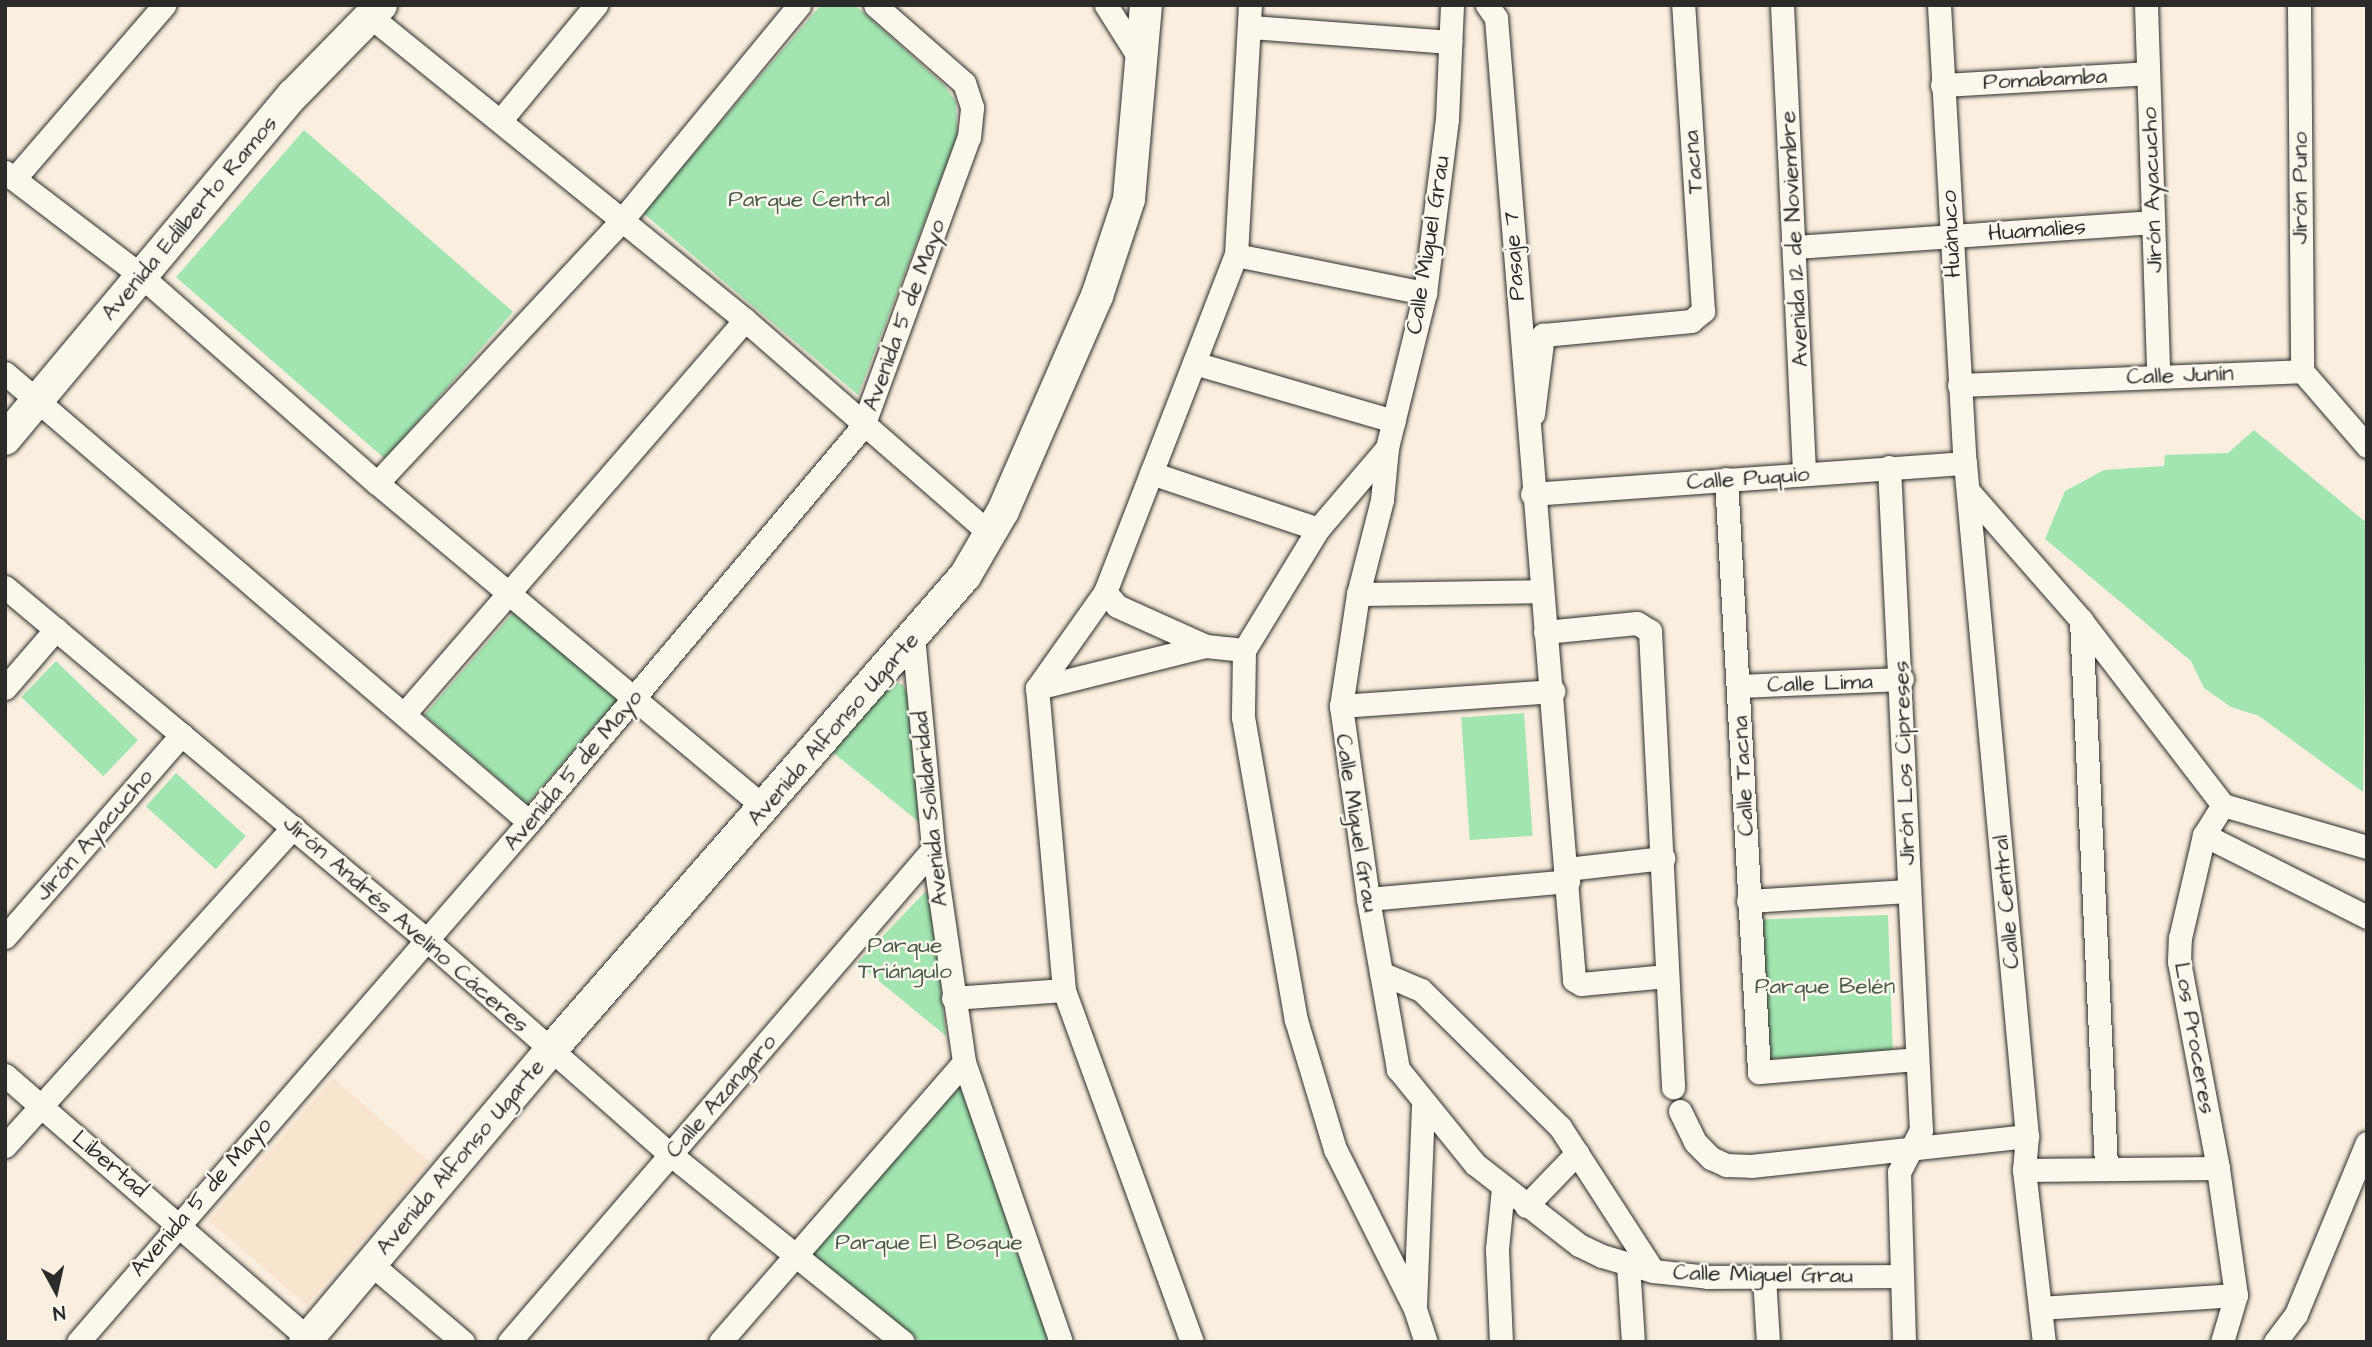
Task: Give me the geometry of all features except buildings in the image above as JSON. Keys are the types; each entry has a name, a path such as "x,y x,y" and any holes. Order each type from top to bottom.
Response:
{"street":[{"path":"164,5 10,176 140,275 377,483 765,807"},
{"path":"499,121 596,5"},
{"path":"377,483 622,220 799,5"},
{"name":"Avenida 5 de Mayo","path":"78,1342 178,1222 428,941 863,426 969,137 972,107 964,83 875,5"},
{"path":"1105,5 1140,59"},
{"name":"Avenida Alfonso Ugarte","path":"306,1340 551,1050 965,576 990,534 1097,296 1129,199 1146,5"},
{"name":"Calle Miguel Grau","path":"1452,5 1447,120 1425,293 1387,448 1382,500 1358,594 1341,706 1368,899 1398,1069 1475,1164 1579,1245 1628,1265 1653,1271 1765,1278 1900,1276"},
{"name":"Tacna","path":"1528,438 1540,386 1542,335 1699,318 1703,311 1683,5"},
{"name":"Avenida 12 de Noviembre","path":"1782,5 1796,247 1804,473"},
{"name":"Huánuco","path":"1939,5 1965,463"},
{"name":"Jirón Ayacucho","path":"2146,5 2158,376"},
{"name":"Jirón Puno","path":"2299,5 2302,371"},
{"path":"376,11 499,121 745,320 863,426 990,534"},
{"name":"Avenida Edilberto Ramos","path":"5,439 293,95 376,11"},
{"name":"Pasaje 7","path":"1492,12 1532,494 1553,691 1577,983 1667,976"},
{"path":"1192,1342 1064,990 1037,688 1105,592 1236,255 1251,16 1450,43"},
{"name":"Pomabamba","path":"1942,85 2148,73"},
{"name":"Huamalies","path":"1796,247 2153,222"},
{"path":"1236,255 1425,293"},
{"path":"404,714 745,320"},
{"path":"1194,363 1394,421"},
{"path":"2302,371 2367,446"},
{"name":"Calle Junín","path":"1959,385 2302,371"},
{"path":"5,373 529,822"},
{"path":"1387,448 1318,529 1244,650 1243,717 1249,769 1296,1020 1335,1149 1415,1309 1426,1342"},
{"name":"Calle Puquio","path":"1532,494 1965,463"},
{"name":"Calle Central","path":"1965,463 1970,493 2027,1136 2024,1170 2043,1342"},
{"name":"Jirón Los Cipreses","path":"1889,467 1902,679 1908,891 1921,1130 1916,1145"},
{"path":"1151,473 1318,529"},
{"name":"Calle Tacna","path":"1727,480 1759,1072 1916,1059"},
{"path":"1970,493 2081,620 2223,805 2367,847"},
{"name":"Jirón Andrés Avelino Cáceres","path":"5,586 428,941 670,1154 795,1252 903,1342"},
{"path":"1358,594 1541,591"},
{"path":"1105,592 1116,606 1206,646 1244,650"},
{"path":"2081,620 2106,1167"},
{"path":"1545,632 1637,623 1650,631 1673,1087"},
{"path":"5,688 56,629"},
{"name":"Avenida Solidaridad","path":"913,636 933,849 964,1062 1060,1342"},
{"path":"1037,688 1206,646"},
{"name":"Calle Lima","path":"1739,686 1902,679"},
{"path":"1341,706 1553,691"},
{"name":"Jirón Ayacucho","path":"5,937 182,734"},
{"name":"Los Proceres","path":"2222,1342 2236,1295 2218,1168 2179,962 2180,938 2204,835 2223,805"},
{"path":"5,1146 39,1105 293,827"},
{"path":"2204,835 2367,917"},
{"name":"Calle Azangaro","path":"509,1342 933,849"},
{"path":"1368,899 1567,875 1663,858"},
{"path":"1748,901 1908,891"},
{"path":"1381,973 1421,990 1560,1127 1653,1271"},
{"path":"953,998 1064,990"},
{"path":"720,1342 795,1252 964,1062"},
{"name":"Libertad","path":"5,1075 178,1222 306,1340"},
{"path":"1415,1309 1423,1102"},
{"path":"1680,1111 1695,1142 1711,1158 1726,1165 1774,1164 1916,1145 2027,1136"},
{"path":"2275,1342 2296,1314 2367,1143"},
{"path":"1904,1342 1899,1172 1916,1145"},
{"path":"1526,1206 1577,1153"},
{"path":"2024,1170 2106,1167 2218,1168"},
{"path":"1501,1342 1497,1249 1503,1188"},
{"path":"370,1263 463,1342"},
{"path":"1628,1265 1633,1342"},
{"path":"1765,1278 1768,1342"},
{"path":"2040,1308 2236,1295"}],"shaded area":[{"path":"333,1078 430,1163 306,1305 209,1221"}],"green space":[{"name":"Parque Central","path":"821,5 855,5 945,86 956,102 957,137 858,395 643,213"},
{"path":"304,130 513,312 385,459 176,277"},
{"path":"2254,430 2367,523 2363,792 2259,716 2231,707 2204,688 2191,661 2045,539 2065,491 2104,470 2164,466 2165,455 2228,453"},
{"path":"519,606 622,695 527,804 425,715"},
{"path":"56,661 138,740 103,776 21,697"},
{"path":"893,681 903,685 911,702 919,822 831,751"},
{"path":"1524,713 1533,836 1470,840 1461,717"},
{"path":"176,773 246,836 216,869 146,806"},
{"name":"Parque Triángulo","path":"925,892 931,895 946,1036 857,963"},
{"name":"Parque Belén","path":"1888,915 1893,1054 1760,1059 1755,920"},
{"name":"Parque El Bosque","path":"961,1085 1051,1342 921,1342 809,1252"}]}
